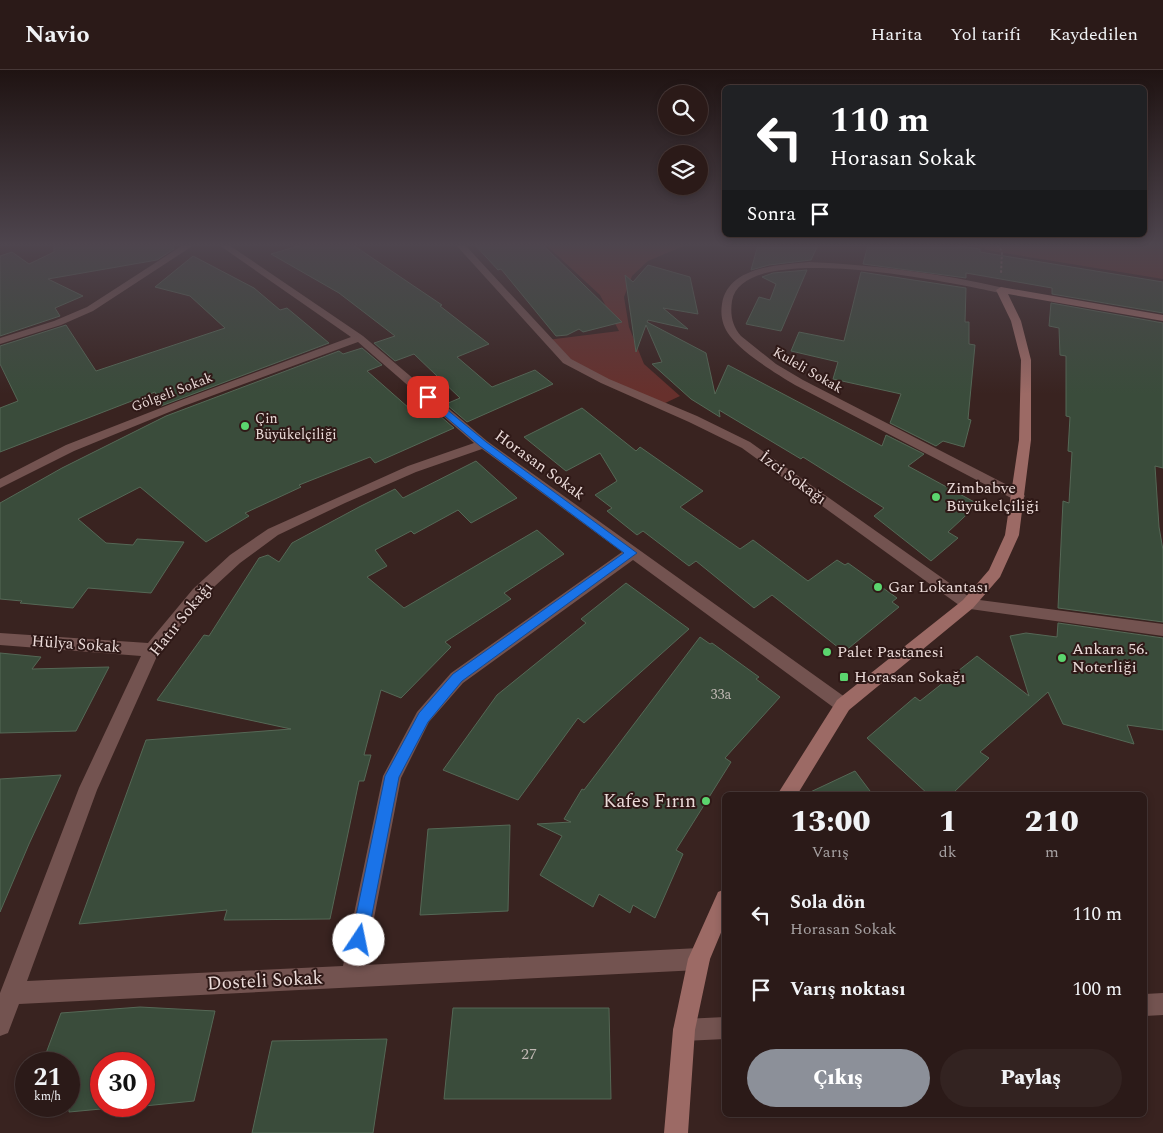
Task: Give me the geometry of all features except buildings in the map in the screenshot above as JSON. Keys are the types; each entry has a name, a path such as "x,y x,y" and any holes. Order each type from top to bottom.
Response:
{"street":[{"path":"0,341 67,319 91,308 110,295"},
{"name":"Horasan Sokak","path":"296,295 359,338 483,444 844,705"},
{"name":"İzci Sokağı","path":"506,295 567,361 604,381 692,419 746,445 968,604 1163,630"},
{"name":"Kuleli Sokak","path":"729,295 724,312 732,332 757,355 792,379 1018,496"},
{"path":"788,792 844,705 968,604 996,572 1012,535 1025,440 1026,360 1016,322 1003,295"},
{"name":"Kuleli Sokak","path":"1028,295 1163,318"},
{"name":"Gölgeli Sokak","path":"0,484 79,444 180,404 359,338"},
{"name":"Hatır Sokağı","path":"0,1025 10,993 88,788 152,650 198,593 235,559 273,532 412,469 483,444"},
{"path":"352,976 392,776 423,718 457,678 632,553"},
{"name":"Hülya Sokak","path":"0,639 152,650"},
{"path":"676,1133 684,1030 699,960 722,906"},
{"name":"Dosteli Sokak","path":"10,993 699,960"},
{"path":"1147,1005 1163,1004"},
{"path":"684,1030 722,1028"}],"shaded area":[{"path":"600,295 625,295 629,327 644,364 680,396 661,405 567,361 547,340 619,331"}],"place":[{"name":"Çin Büyükelçiliği","path":"245,426"},
{"name":"Zimbabve Büyükelçiliği","path":"936,497"},
{"name":"Gar Lokantası","path":"878,587"},
{"name":"Palet Pastanesi","path":"827,652"},
{"name":"Ankara 56. Noterliği","path":"1062,658"},
{"name":"Horasan Sokağı","path":"844,677"},
{"name":"Kafes Fırın","path":"706,801"}],"route":[{"path":"359,940 392,776 423,718 457,678 632,553 483,444 428,397"}]}
